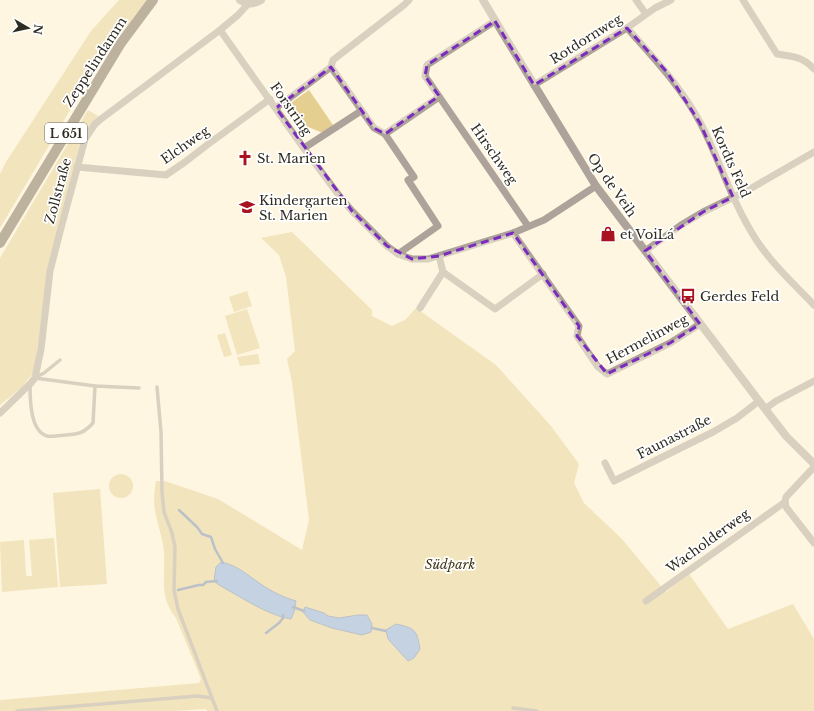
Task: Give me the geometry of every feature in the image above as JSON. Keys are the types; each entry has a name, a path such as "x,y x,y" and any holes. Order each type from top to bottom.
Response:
{"main road":[{"name":"Zeppelindamm","path":"0,243 121,43 153,0"}],"street":[{"path":"240,0 248,4"},
{"name":"Zollstraße","path":"0,413 35,378 41,349 50,271 85,139 95,124 220,30 238,15 248,4 253,4 261,0"},
{"path":"276,108 331,67 333,60 409,0"},
{"name":"Op de Veih","path":"483,0 596,186 786,436 814,466"},
{"path":"636,0 646,14"},
{"name":"Rotdornweg","path":"534,85 627,28 646,14 671,0"},
{"path":"743,0 777,54 802,59 808,62 814,69"},
{"name":"Hirschweg","path":"495,21 427,65 425,76 528,226"},
{"name":"Kordts Feld","path":"627,28 667,72 700,123 748,227 767,256 814,305"},
{"name":"Forstring","path":"220,30 270,100 287,121 304,148 352,211 387,246 398,254 418,259 428,259 514,233 544,220 596,186"},
{"path":"331,67 374,128 385,134 414,176 408,180 438,226 398,254"},
{"path":"385,134 440,97"},
{"name":"Elchweg","path":"77,167 166,175 270,100"},
{"path":"304,148 362,111"},
{"path":"645,251 692,218 784,170 814,152"},
{"name":"Hermelinweg","path":"514,233 579,326 577,336 598,367 607,374 670,343 700,324"},
{"path":"439,256 443,272 495,309 543,274"},
{"path":"420,308 443,272"},
{"path":"765,409 776,401 814,381"},
{"name":"Faunastraße","path":"605,463 614,481 713,432 738,418 759,401"},
{"name":"Wacholderweg","path":"646,601 784,502 786,497 814,466"},
{"path":"784,502 786,507 814,542"}],"lane":[{"path":"35,378 44,373 60,360"},
{"path":"35,378 95,386 139,388"},
{"path":"30,384 32,414 36,426 47,436 78,434 86,431 93,423 95,386"},
{"path":"157,387 161,432 162,492 164,512 175,547 174,590 178,609 217,711"},
{"path":"17,711 197,696 212,698"},
{"path":"513,708 537,711"}],"highlighted area":[{"path":"495,21 534,85 627,28 667,72 700,123 733,197 703,212 645,251 700,324 670,343 607,374 577,336 579,326 513,233 439,256 412,259 387,246 352,211 276,108 331,67 374,128 385,134 439,96 425,76 427,65"}],"green space":[{"path":"119,0 147,0 98,63 0,228 0,174 6,162 91,31"},
{"path":"309,90 333,125 323,133 301,124 288,105"},
{"path":"88,110 98,116 81,138 47,277 34,372 22,387 0,405 0,258"},
{"name":"Südpark","path":"292,232 372,310 372,316 392,326 405,320 416,308 496,365 551,426 579,464 574,483 584,503 622,539 666,592 689,574 728,629 793,604 814,639 814,711 207,711 206,709 173,711 0,711 0,700 199,683 201,679 176,618 170,610 165,594 163,542 154,506 156,481 165,481 218,499 302,550 309,520 292,382 287,359 295,351 286,277 279,255 261,238"},
{"path":"247,291 252,306 234,312 229,297"},
{"path":"247,309 260,348 237,355 225,316"},
{"path":"225,333 232,355 224,357 217,335"},
{"path":"258,354 260,364 240,366 237,357"},
{"path":"121,474 126,475 132,481 132,491 126,497 121,498 116,497 110,491 109,486 110,481 116,475"},
{"path":"100,489 107,584 60,587 53,493"},
{"path":"54,538 58,587 2,592 0,542 24,540 26,576 32,576 29,540"}],"water":[{"path":"221,562 239,569 276,593 296,601 291,619 264,610 214,581 216,567"},
{"path":"305,607 324,613 328,616 339,618 367,615 372,624 371,632 362,635 332,628 310,620 303,612"},
{"path":"396,624 411,628 418,637 420,649 414,658 408,661 388,639 386,630"}],"waterway":[{"path":"179,510 197,527 202,534 211,537 215,549 223,563"},
{"path":"178,590 203,585 206,582 217,581"},
{"path":"293,607 304,611"},
{"path":"266,633 279,623 283,618 283,615"},
{"path":"372,628 386,631"}],"place":[{"name":"St. Marien","path":"245,158"},
{"name":"Kindergarten St. Marien","path":"247,207"},
{"name":"et VoiLá","path":"608,234"},
{"name":"Gerdes Feld","path":"688,296"}]}
